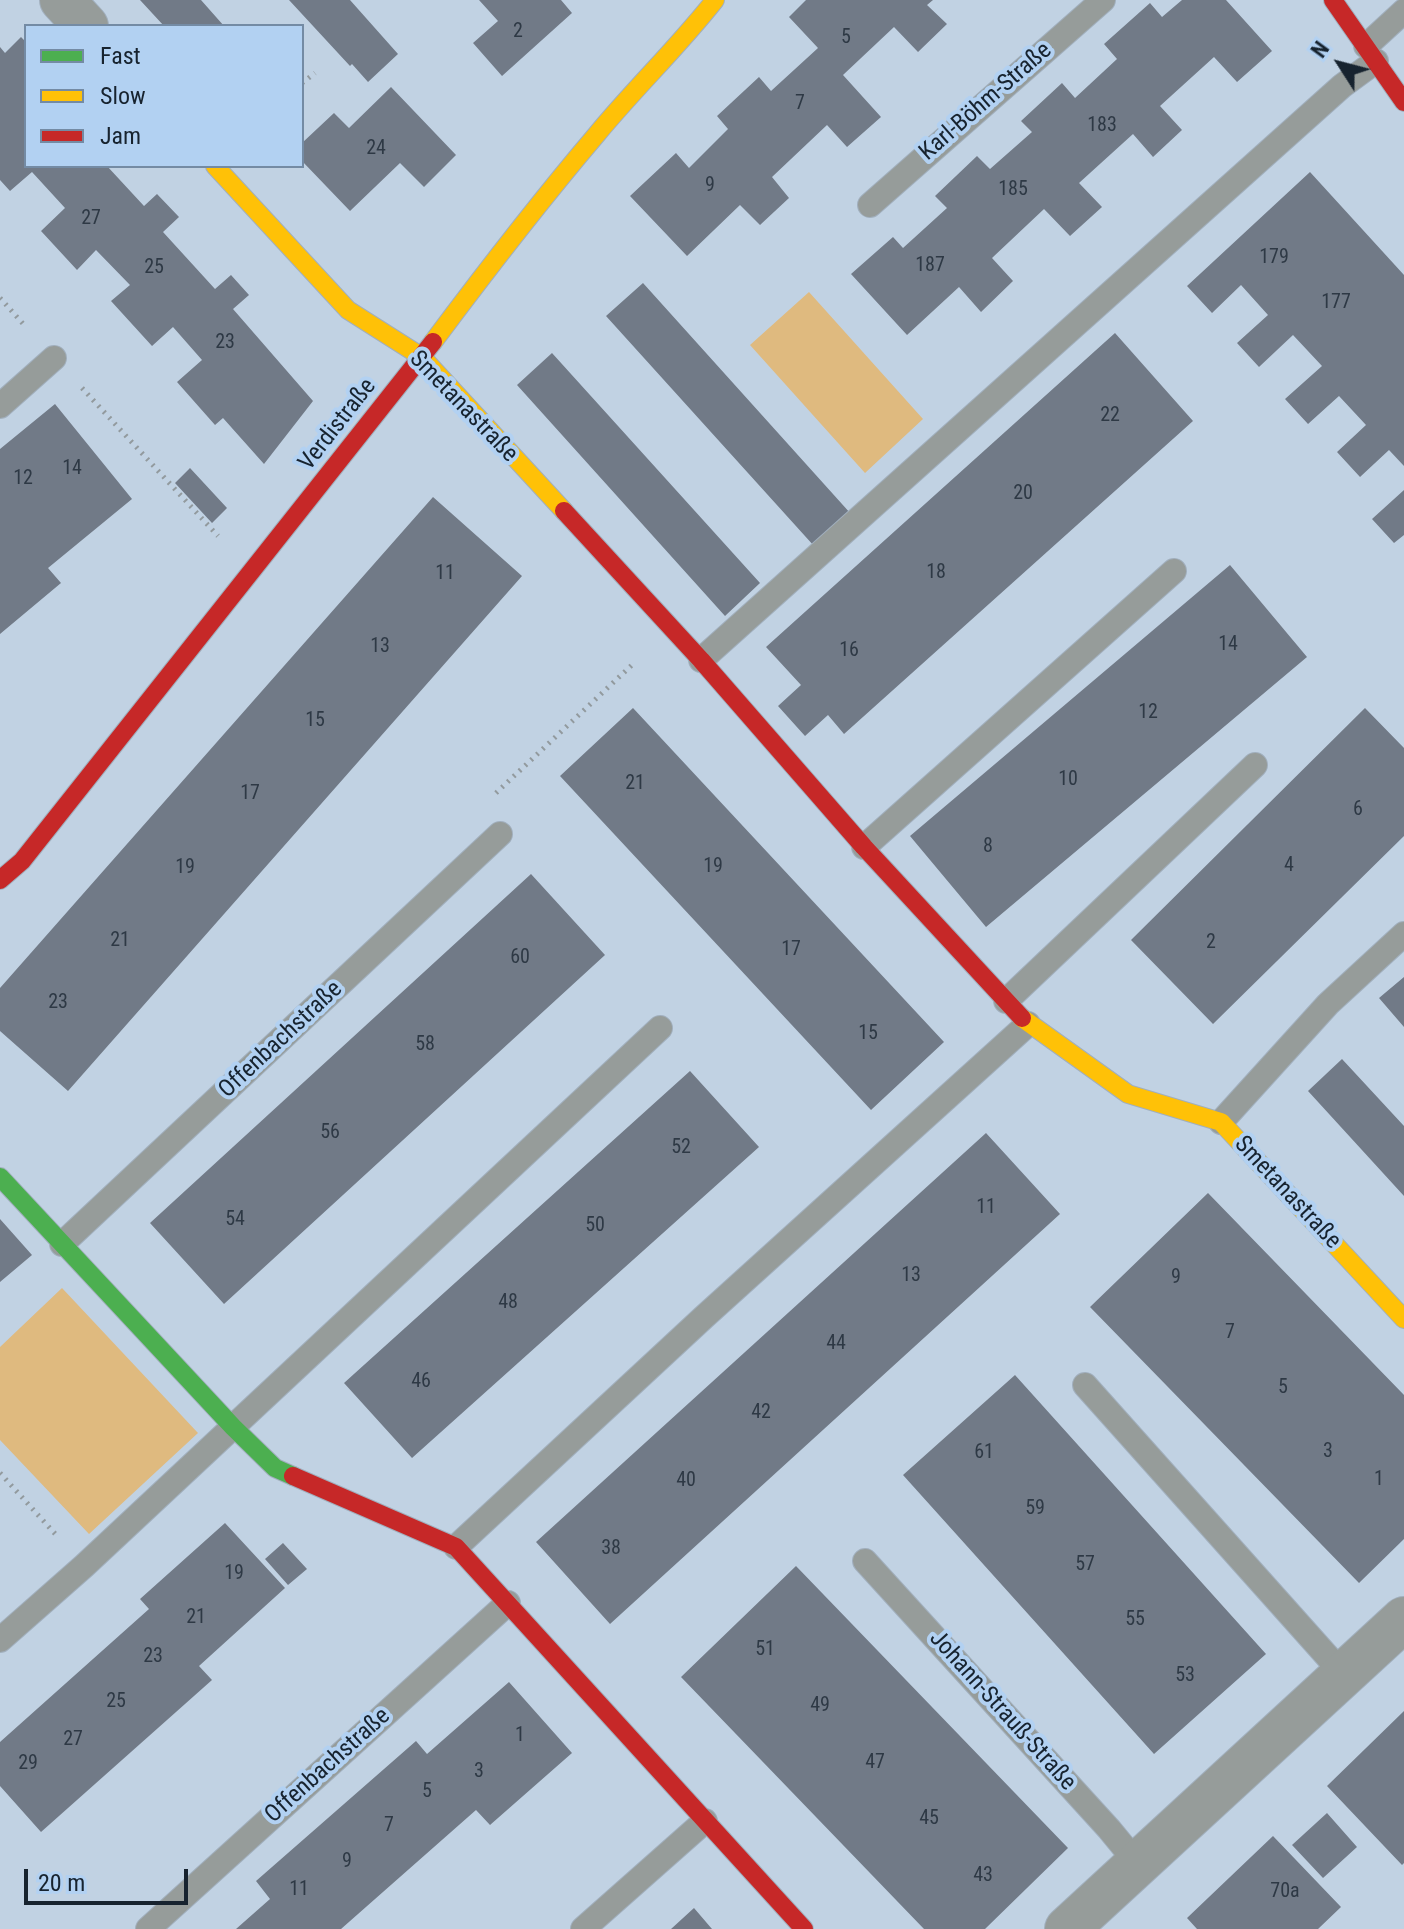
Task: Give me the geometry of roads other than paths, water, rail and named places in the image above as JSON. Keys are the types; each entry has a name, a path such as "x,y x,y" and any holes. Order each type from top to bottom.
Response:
{"street":[{"path":"62,0 84,24"},
{"name":"Verdistraße","path":"0,880 22,861 250,576 422,357 501,250 589,143 683,40 715,0"},
{"path":"1333,0 1404,102"},
{"name":"Smetanastraße","path":"217,168 348,310 422,357 701,660 864,847 1028,1024 1128,1094 1221,1122 1404,1319"},
{"path":"0,1177 275,1468 456,1547 804,1929"},
{"path":"1067,1929 1404,1619"}],"lane":[{"name":"Karl-Böhm-Straße","path":"870,205 1103,0"},
{"path":"701,660 1342,86 1404,11"},
{"path":"0,406 54,358"},
{"path":"864,847 1174,571"},
{"path":"1006,1001 1255,765"},
{"name":"Offenbachstraße","path":"62,1244 500,834"},
{"path":"1221,1122 1328,1004 1404,935"},
{"path":"456,1547 1028,1024"},
{"path":"0,1640 84,1566 660,1028"},
{"path":"1085,1385 1344,1675"},
{"name":"Johann-Strauß-Straße","path":"865,1561 1137,1863"},
{"name":"Offenbachstraße","path":"148,1929 508,1603"},
{"path":"583,1929 705,1821"}]}
